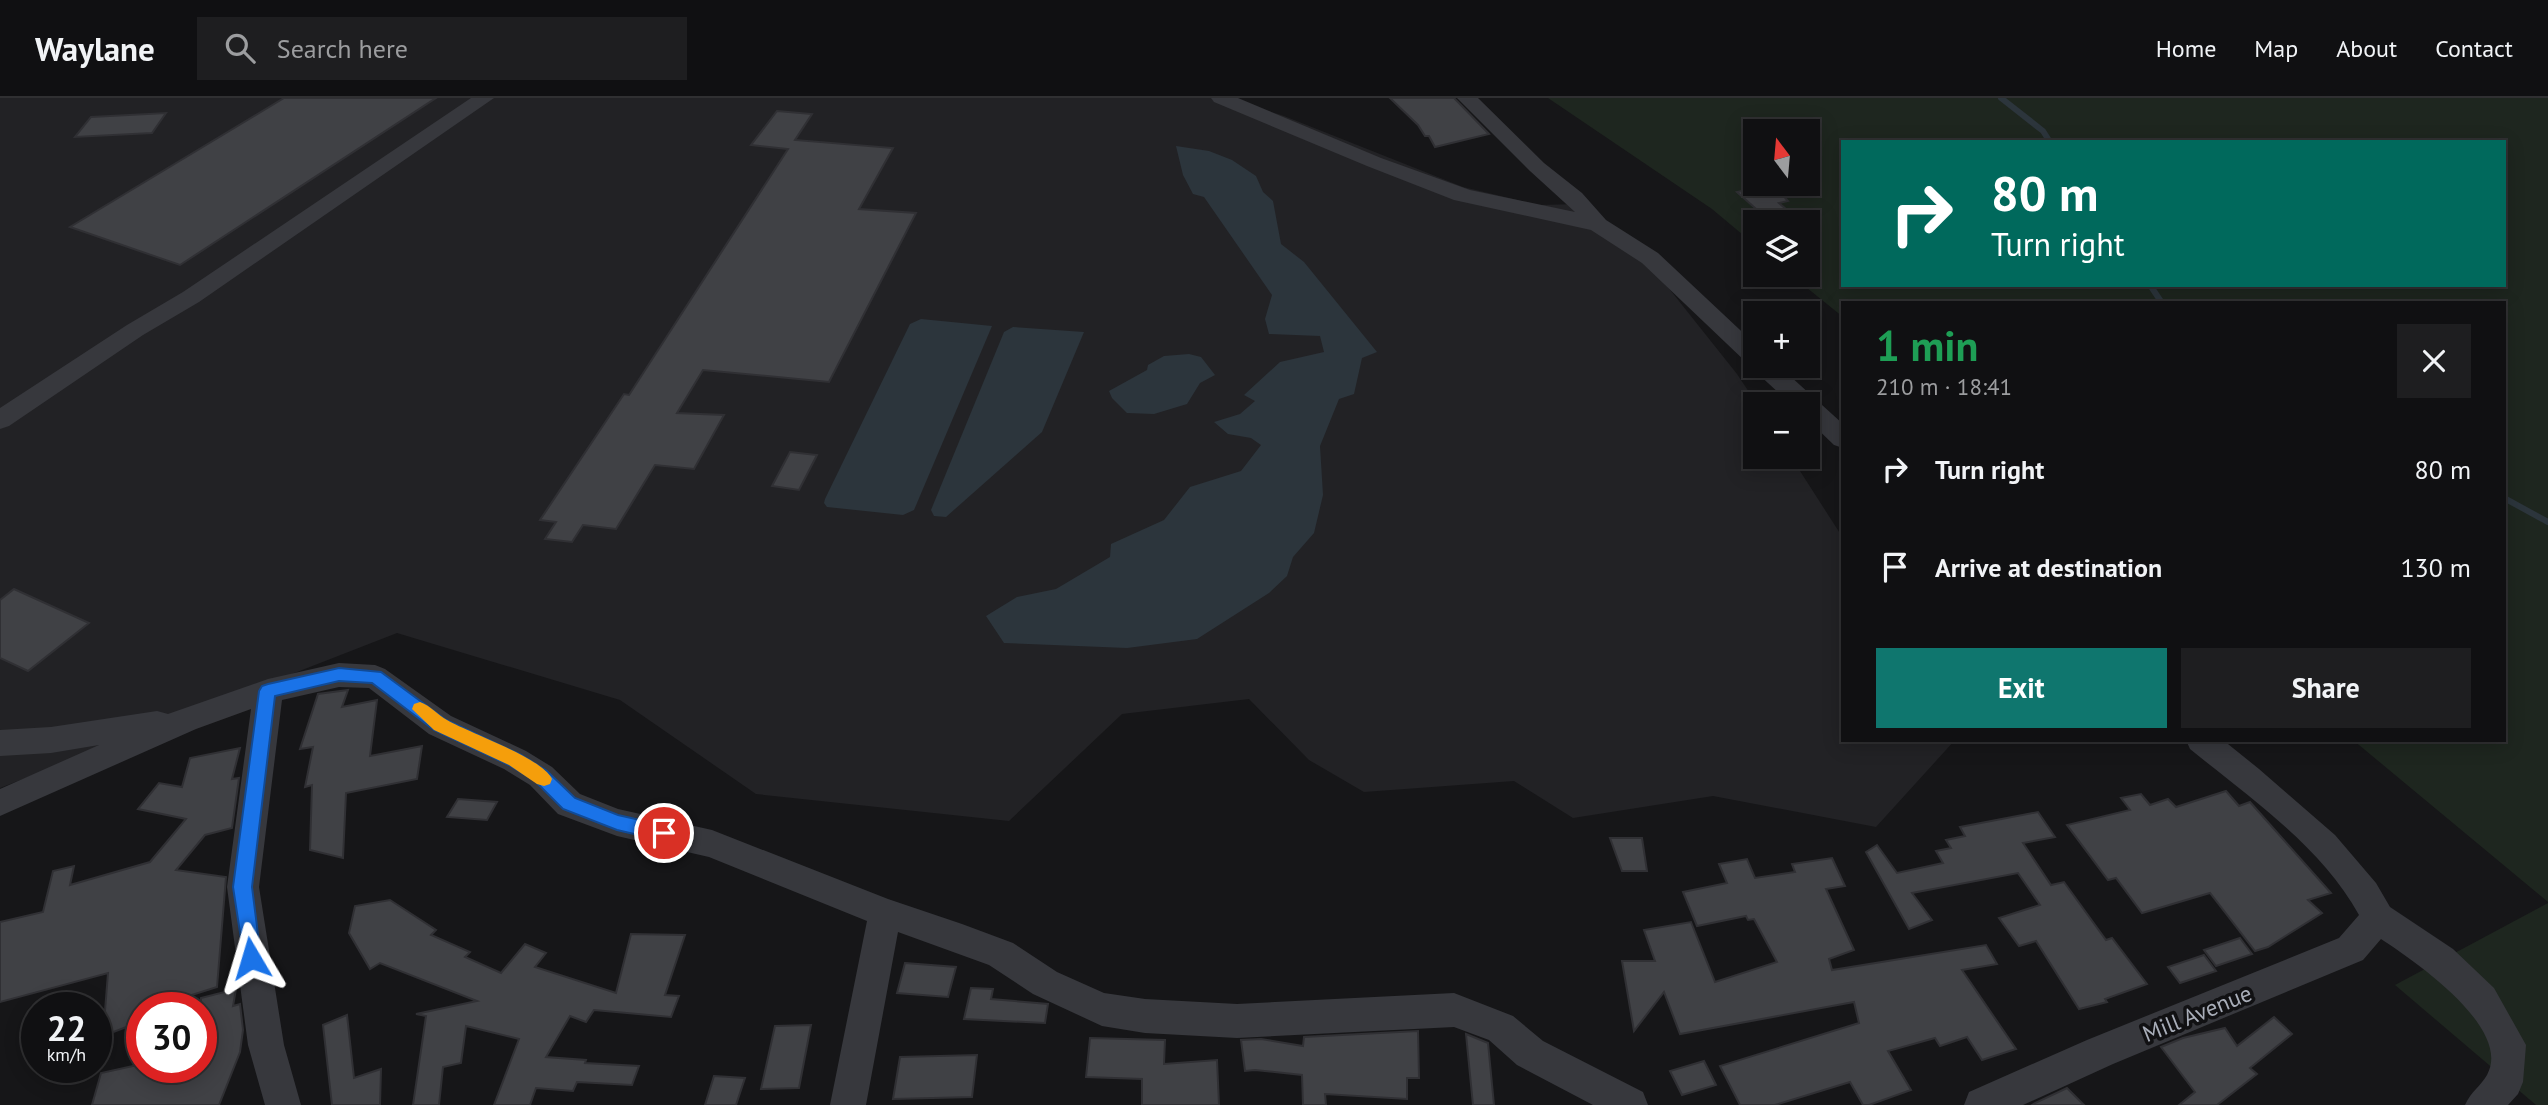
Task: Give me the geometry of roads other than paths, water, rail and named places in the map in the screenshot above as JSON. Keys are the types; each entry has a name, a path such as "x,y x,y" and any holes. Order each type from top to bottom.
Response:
{"street":[{"path":"0,420 124,337 191,297 484,98"},
{"path":"1221,98 1374,162 1462,195 1599,225"},
{"path":"1467,98 1537,167 1574,198 1599,225 1650,258 1743,346"},
{"path":"1778,378 1793,392"},
{"path":"1820,417 1841,437"},
{"path":"0,803 185,720 268,691 339,675 375,677 440,725 515,760 541,776 569,804 617,822 712,844 885,913 1001,954 1045,983 1102,1009 1237,1021 1454,1010 1501,1028 1530,1054 1630,1105"},
{"path":"268,691 243,887 266,1045 283,1105"},
{"path":"0,743 51,740 185,720"},
{"path":"2203,742 2302,823 2373,906 2441,960 2482,1000 2508,1045 2505,1082 2483,1105"},
{"name":"Mill Avenue","path":"1982,1105 2100,1052 2351,949 2373,906"},
{"path":"848,1105 885,913"}],"waterway":[{"path":"2001,98 2043,131 2049,140"},
{"path":"2151,287 2161,301"},
{"path":"2506,499 2548,522"}]}
